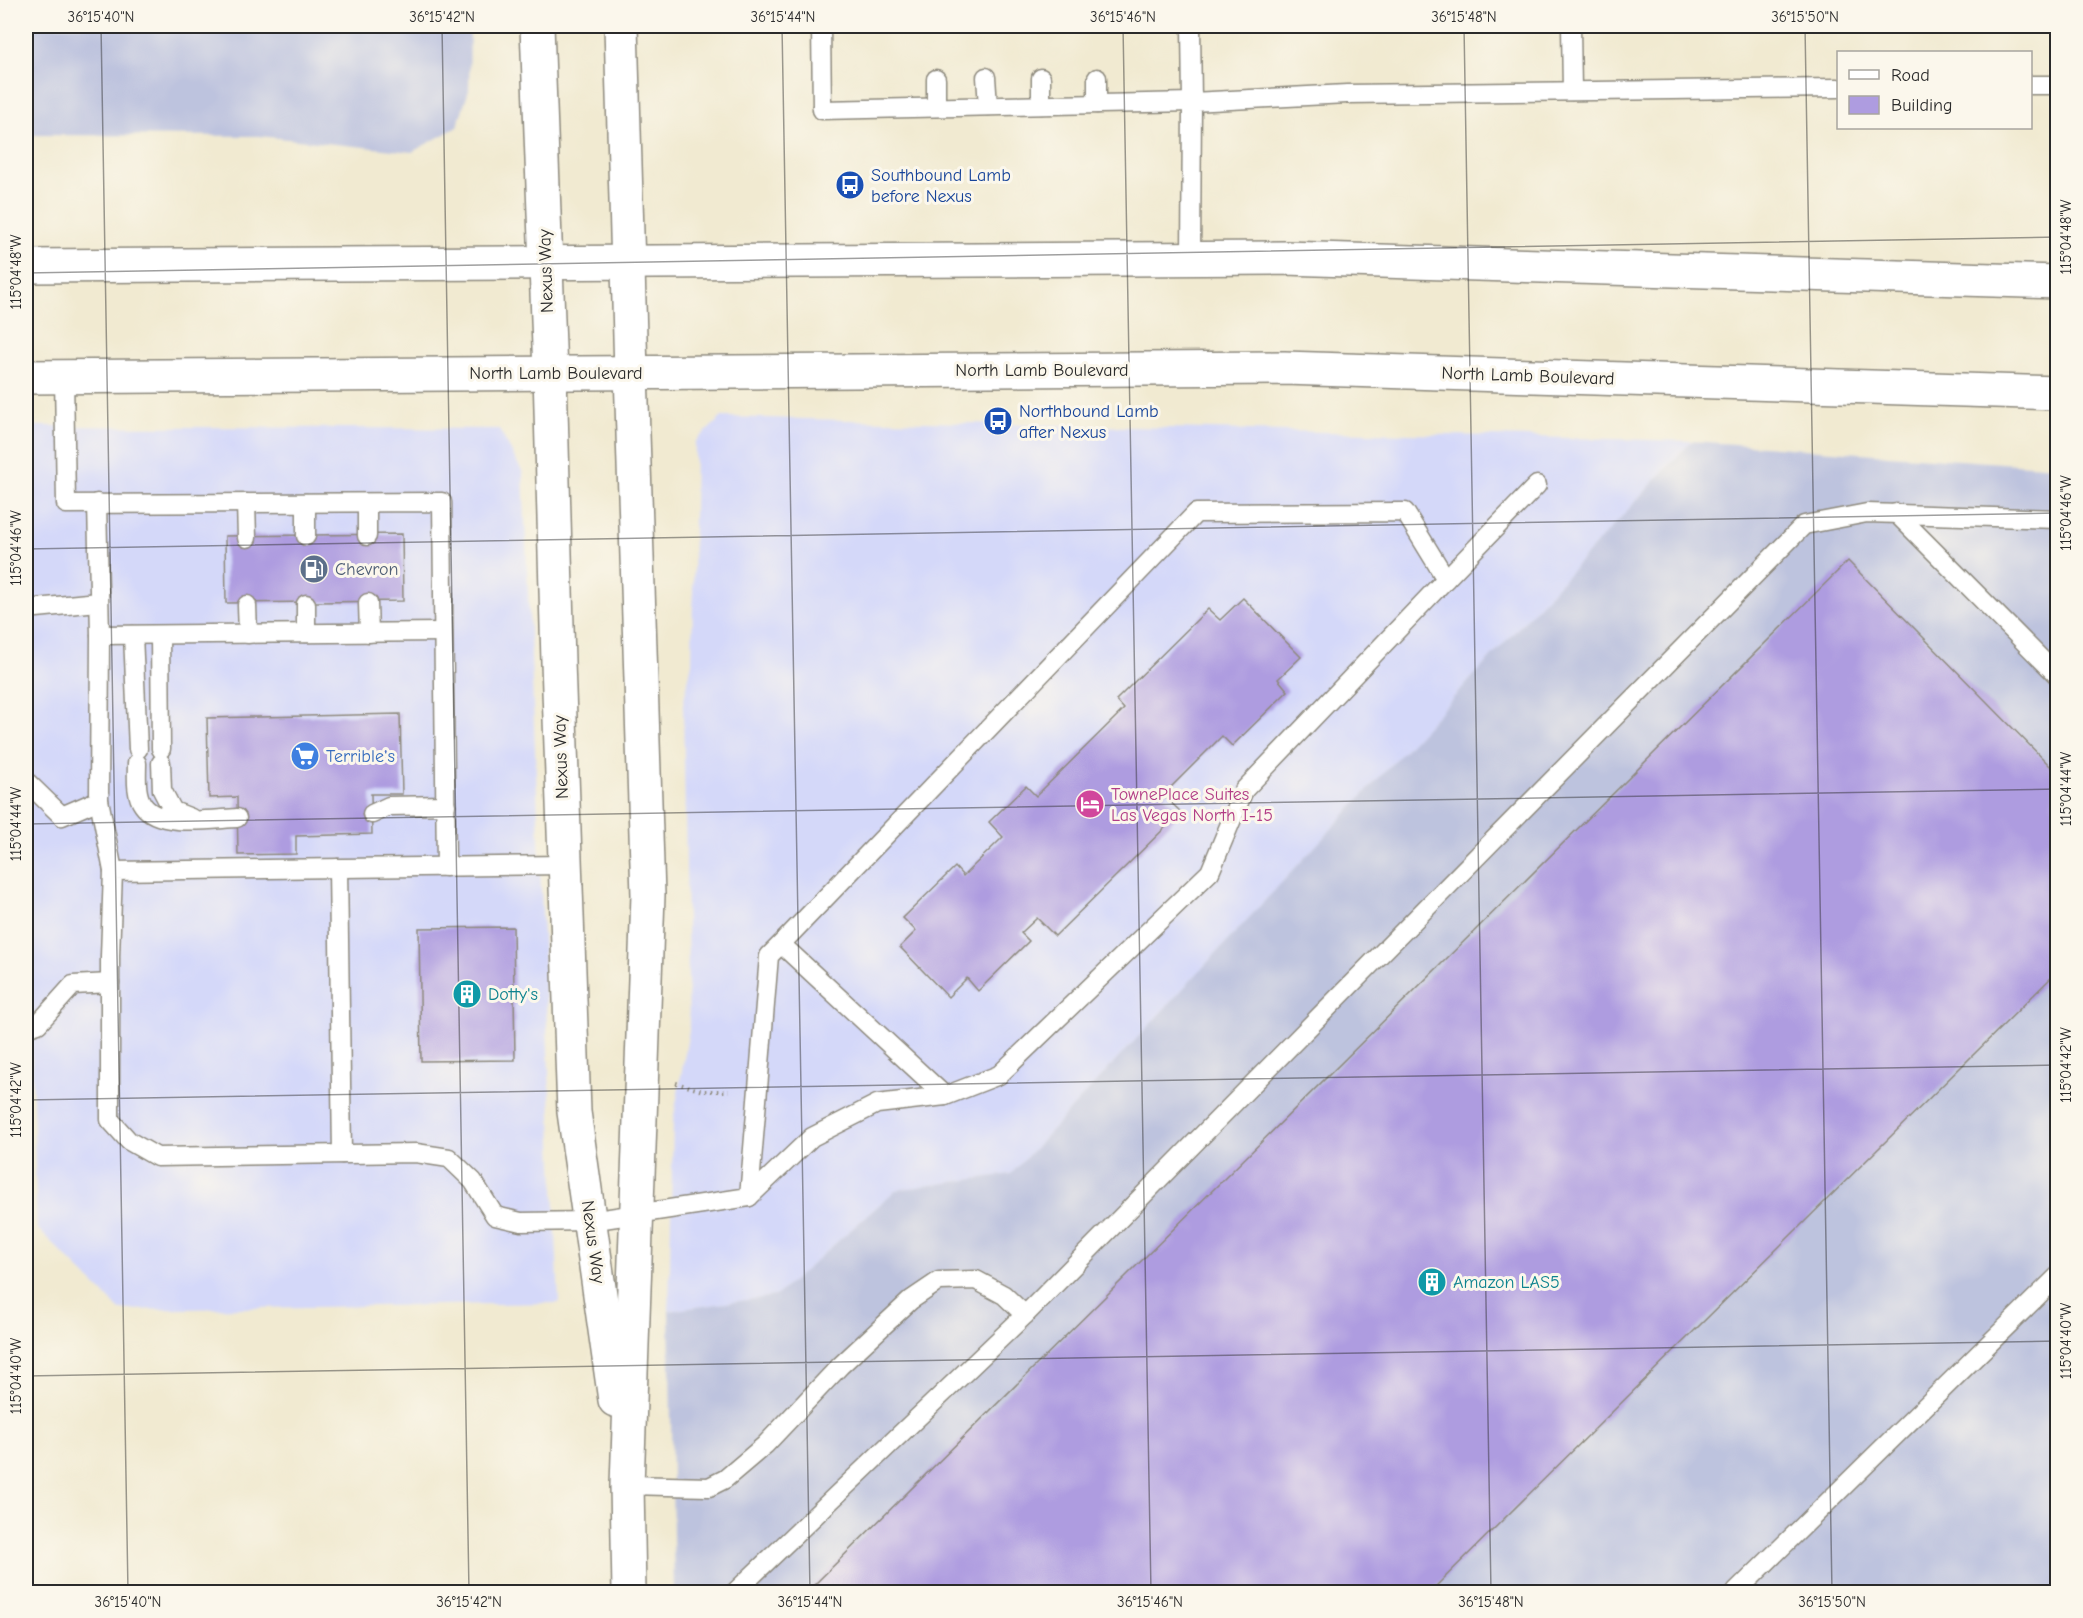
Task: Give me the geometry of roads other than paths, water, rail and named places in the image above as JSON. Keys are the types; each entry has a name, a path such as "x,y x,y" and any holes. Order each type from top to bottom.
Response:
{"main road":[{"name":"Nexus Way","path":"537,26 574,1112 627,1485"},
{"name":"Nexus Way","path":"621,26 648,896 627,1485 629,1593"},
{"path":"26,266 1297,258 2058,282"},
{"name":"North Lamb Boulevard","path":"26,377 1284,368 2058,393"}],"lane":[{"path":"821,26 822,110 1192,102 1347,94 1837,88"},
{"path":"1191,26 1191,258"},
{"path":"1571,26 1572,91"},
{"path":"986,78 988,106"},
{"path":"1041,78 1041,105"},
{"path":"1097,78 1097,104"},
{"path":"936,79 936,107"},
{"path":"2032,85 2058,85"},
{"path":"64,376 66,504 442,502 446,867"},
{"path":"97,503 100,635 99,800 113,871 110,1120 129,1141 158,1157 416,1153 449,1158 473,1181 495,1216 521,1222 590,1221 749,1197 812,1137 877,1104 945,1096 999,1075 1210,872 1244,790 1537,485"},
{"path":"367,502 368,536"},
{"path":"246,503 247,538"},
{"path":"306,503 306,536"},
{"path":"749,1197 769,956 1196,513 1405,512 1446,579"},
{"path":"735,1593 1025,1315 1804,525 1867,513 2058,519"},
{"path":"1896,513 2058,676"},
{"path":"26,609 98,602"},
{"path":"368,603 369,633"},
{"path":"306,604 306,633"},
{"path":"247,605 248,634"},
{"path":"100,635 443,632"},
{"path":"133,635 137,786 142,804 156,816 173,821 237,818"},
{"path":"160,635 162,790 173,811 193,819"},
{"path":"26,781 62,816 99,800"},
{"path":"372,814 389,806 446,805"},
{"path":"113,871 565,865"},
{"path":"338,868 342,1154"},
{"path":"781,944 945,1096"},
{"path":"26,1028 38,1024 73,985 110,983"},
{"path":"1736,1593 2058,1276"},
{"path":"627,1485 708,1488 725,1479 765,1445 840,1366 911,1300 939,1281 976,1280 1004,1295 1025,1315"}],"place":[{"name":"Southbound Lamb before Nexus","path":"850,185"},
{"name":"Northbound Lamb after Nexus","path":"998,421"},
{"name":"Chevron","path":"314,569"},
{"name":"Terrible's","path":"305,756"},
{"name":"TownePlace Suites Las Vegas North I-15","path":"1090,804"},
{"name":"Dotty's","path":"467,994"},
{"name":"Amazon LAS5","path":"1432,1282"}]}
